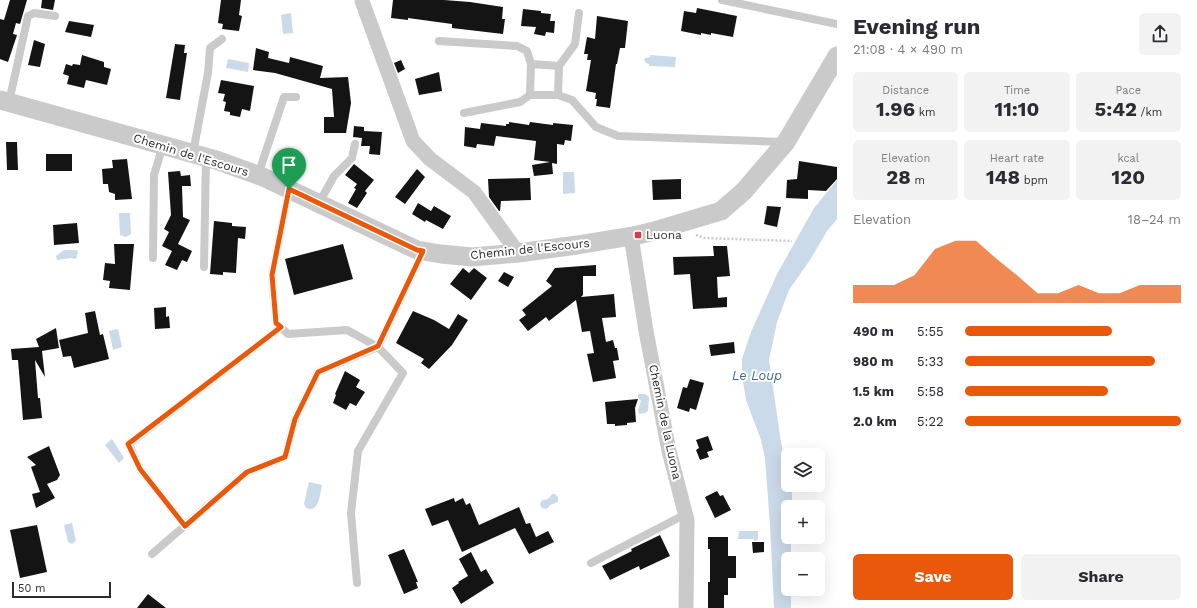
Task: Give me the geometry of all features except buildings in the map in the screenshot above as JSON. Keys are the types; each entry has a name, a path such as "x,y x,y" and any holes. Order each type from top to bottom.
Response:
{"street":[{"path":"362,1 413,141 430,159 474,192 518,253"},
{"name":"Chemin de l'Escours","path":"4,101 200,155 258,175 417,250 472,257 518,253 631,236 654,231 721,211 744,191 786,142 837,56"},
{"name":"Chemin de la Luona","path":"631,236 646,331 669,451 688,520 686,608"}],"lane":[{"path":"722,0 837,24"},
{"path":"4,101 28,16 34,13 55,16"},
{"path":"558,95 560,66 575,44 579,13"},
{"path":"204,267 200,155 210,48 222,39"},
{"path":"439,41 517,46 527,51 531,64 530,95"},
{"path":"531,64 560,66"},
{"path":"464,113 520,102 530,95 558,95 572,100 596,127 618,136 786,142"},
{"path":"258,175 284,97 296,96"},
{"path":"319,203 334,176 352,158 355,144"},
{"path":"153,258 154,175 163,145"},
{"path":"289,189 272,275 276,323 288,334 347,330 378,346 403,373 358,451 351,513 357,583"},
{"path":"152,554 247,472 285,457 295,419 318,372 378,346 423,251"},
{"path":"185,526 140,469 128,444 281,327"},
{"path":"591,563 686,514"}],"path":[{"path":"669,226 704,238 792,241"}],"water":[{"path":"291,13 293,33 283,34 281,15"},
{"path":"650,55 676,57 675,67 649,66 649,64 644,60 645,58 650,57"},
{"path":"228,59 249,63 248,72 226,68"},
{"path":"563,172 574,172 575,193 563,194"},
{"name":"Le Loup","path":"837,180 837,219 827,231 810,260 789,290 777,322 769,360 782,448 781,448 781,492 792,492 792,494 792,500 781,500 781,544 791,544 791,552 781,552 781,596 791,596 791,608 774,608 765,458 761,440 746,400 742,375 742,359 751,332 777,274 814,208"},
{"path":"119,213 130,213 131,234 126,237 120,235"},
{"path":"64,250 77,250 78,252 76,259 71,258 57,260 56,256"},
{"path":"118,329 122,347 113,350 109,331"},
{"path":"638,394 645,394 649,397 648,411 645,413 639,414 638,410 641,401 638,398"},
{"path":"112,439 124,458 119,463 105,445"},
{"path":"309,482 322,485 316,506 310,509 306,508 304,504"},
{"path":"552,494 555,494 558,497 558,502 550,505 547,509 542,508 540,505 541,501 548,499"},
{"path":"72,523 76,541 72,544 68,542 64,525"},
{"path":"739,531 758,531 758,540 738,539"}],"place":[{"name":"Luona","path":"638,235"}],"route":[{"path":"289,189 417,250 423,251 378,346 318,372 295,419 285,457 247,472 185,526 140,469 128,444 281,327 276,323 272,275 289,189"}]}
